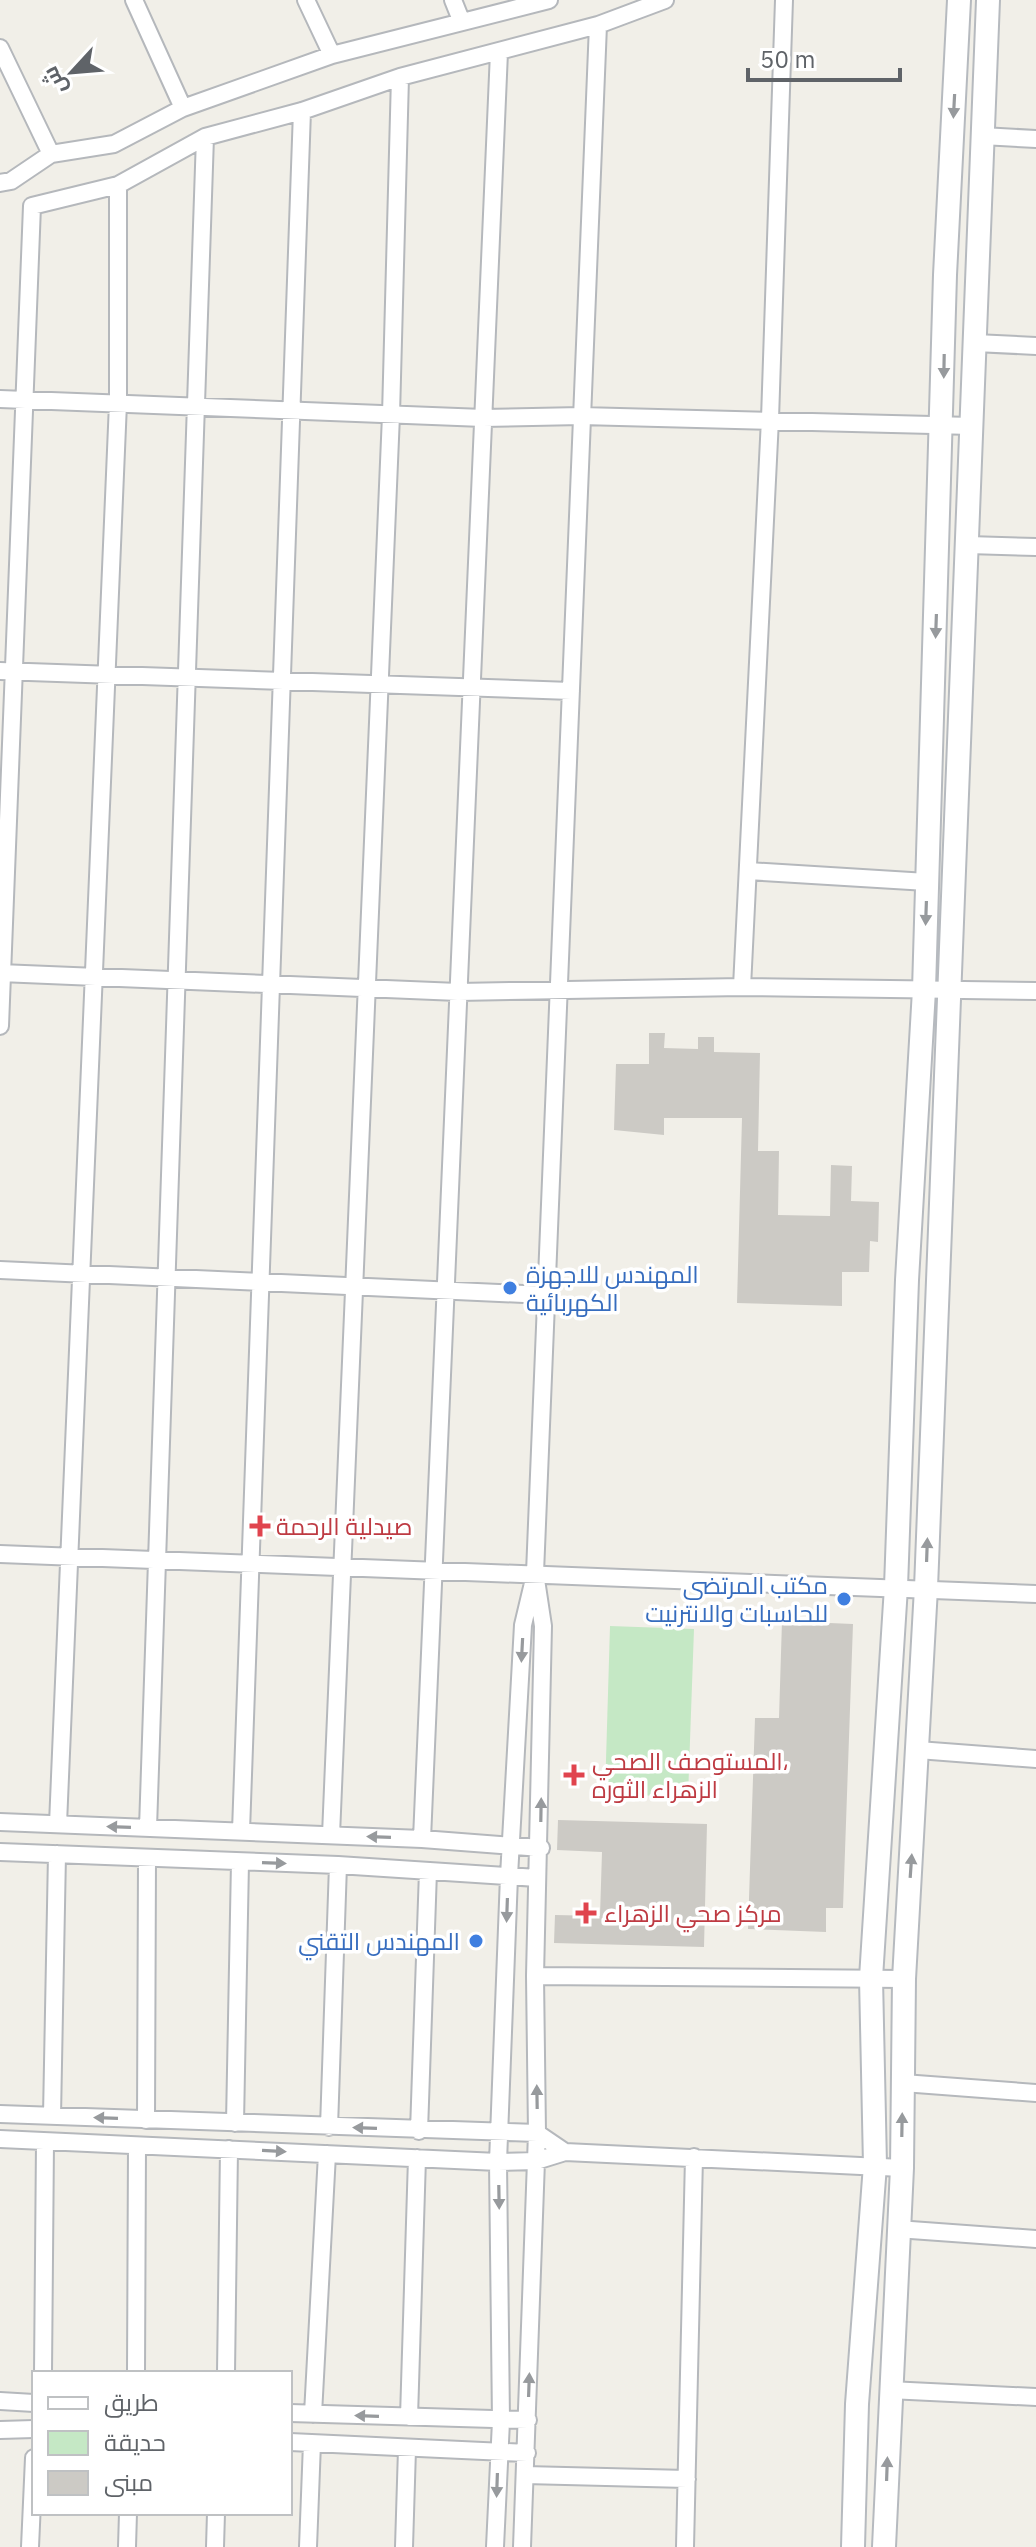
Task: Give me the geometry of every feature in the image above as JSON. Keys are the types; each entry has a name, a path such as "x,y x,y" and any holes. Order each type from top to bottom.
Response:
{"street":[{"path":"134,0 183,108"},
{"path":"306,0 332,55"},
{"path":"453,0 461,20"},
{"path":"0,183 11,181 51,154 114,144 183,108 332,55 549,0"},
{"path":"0,1026 8,672 27,400 32,206 118,185 205,137 302,111 400,77 598,25 665,0"},
{"path":"742,987 770,419 784,0"},
{"path":"853,2547 857,2404 875,2165 871,1978 896,1587 907,1280 924,990 943,425 945,275 959,0"},
{"path":"884,2547 889,2390 902,2168 904,1979 926,1588 988,0"},
{"path":"522,2547 537,2133 535,1976 537,1878 541,1848 543,1626 535,1573 581,416 593,230 598,25"},
{"path":"0,48 51,154"},
{"path":"422,1839 499,52"},
{"path":"331,1835 391,415 400,77"},
{"path":"241,1831 302,111"},
{"path":"982,136 1036,139"},
{"path":"148,1828 205,137"},
{"path":"58,1824 118,403 118,185"},
{"path":"975,343 1036,346"},
{"path":"0,399 483,418 770,419 972,426"},
{"path":"968,545 1036,547"},
{"path":"8,672 571,691"},
{"path":"748,871 927,882"},
{"path":"1,974 458,992 742,987 1036,991"},
{"path":"0,1270 545,1295"},
{"path":"0,1554 1036,1594"},
{"path":"495,2547 501,2421 498,2162 509,1876 523,1625 535,1573"},
{"path":"918,1750 1036,1759"},
{"path":"0,1822 422,1839 541,1848"},
{"path":"0,1852 338,1865 537,1878"},
{"path":"52,2116 57,1854"},
{"path":"146,2120 147,1859"},
{"path":"235,2123 240,1862"},
{"path":"329,2127 338,1865"},
{"path":"419,2131 428,1871"},
{"path":"535,1976 904,1979"},
{"path":"903,2083 1036,2093"},
{"path":"0,2114 537,2133 565,2152"},
{"path":"0,2139 498,2162 536,2161 565,2152 902,2168"},
{"path":"43,2371 45,2142"},
{"path":"136,2371 137,2146"},
{"path":"226,2371 229,2149"},
{"path":"313,2414 327,2154"},
{"path":"685,2547 694,2157"},
{"path":"409,2417 417,2158"},
{"path":"897,2229 1036,2239"},
{"path":"889,2390 1036,2397"},
{"path":"0,2401 32,2403"},
{"path":"292,2413 528,2420"},
{"path":"0,2430 32,2429"},
{"path":"292,2442 527,2453"},
{"path":"308,2547 312,2443"},
{"path":"404,2547 407,2449"},
{"path":"525,2475 687,2479"},
{"path":"30,2547 32,2502"},
{"path":"127,2547 128,2515"},
{"path":"215,2547 216,2515"}],"green space":[{"path":"610,1626 694,1629 688,1797 605,1794"}],"building":[{"path":"649,1033 665,1033 664,1048 698,1049 698,1037 714,1037 714,1052 760,1053 758,1151 779,1151 778,1215 830,1216 831,1165 852,1166 851,1201 879,1202 878,1242 870,1241 869,1272 842,1272 842,1306 737,1303 742,1118 664,1118 664,1135 614,1130 616,1064 649,1064"},
{"path":"782,1621 853,1624 843,1908 826,1908 826,1932 748,1929 755,1718 779,1718"},
{"path":"558,1820 707,1824 704,1947 554,1943 555,1915 600,1916 602,1852 557,1850"}],"place":[{"name":"المهندس للاجهزة الكهربائية","path":"510,1288"},
{"name":"صيدلية الرحمة","path":"260,1526"},
{"name":"مكتب المرتضى للحاسبات والانترنيت","path":"844,1599"},
{"name":"المستوصف الصحي، الزهراء الثوره","path":"574,1775"},
{"name":"مركز صحي الزهراء","path":"586,1913"},
{"name":"المهندس التقني","path":"476,1941"}]}
